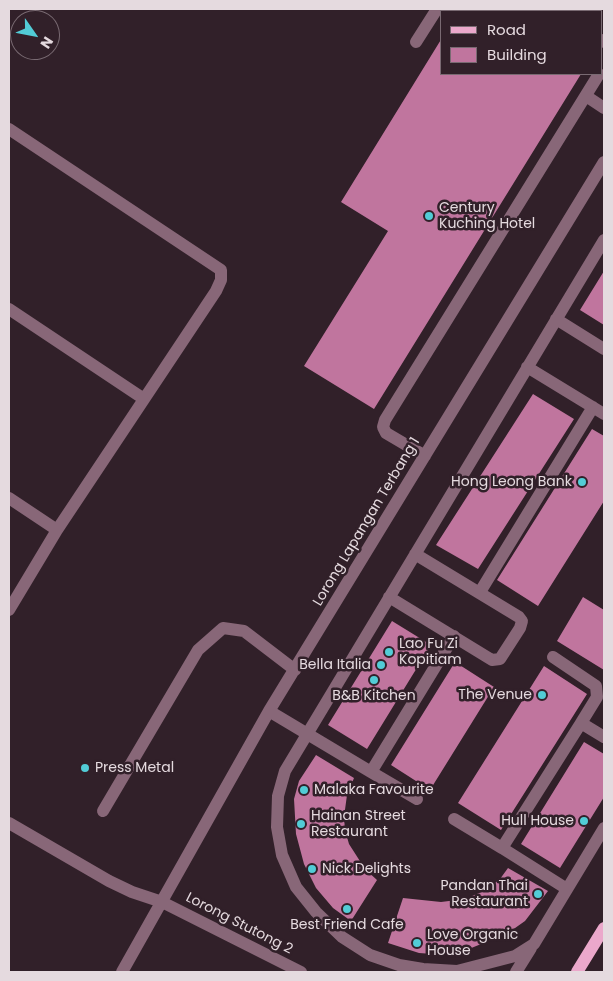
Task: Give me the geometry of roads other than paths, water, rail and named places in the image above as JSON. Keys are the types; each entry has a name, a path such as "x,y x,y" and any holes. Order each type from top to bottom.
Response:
{"main road":[{"path":"577,971 604,928"},
{"path":"577,971 604,942"}],"street":[{"path":"416,42 437,9"},
{"path":"425,456 386,432 383,428 385,420 598,75"},
{"path":"586,96 604,108"},
{"path":"9,129 221,270 221,280 216,291 57,530 9,610"},
{"name":"Lorong Lapangan Terbang 1","path":"122,972 269,711 604,163"},
{"path":"534,944 515,956 457,971 423,970 399,965 370,955 342,937 316,912 296,888 282,855 278,827 278,796 285,771 306,733 604,240"},
{"path":"9,308 144,399"},
{"path":"556,319 604,349"},
{"path":"527,367 604,414"},
{"path":"480,592 592,407"},
{"path":"9,498 57,530"},
{"path":"389,597 492,660 497,661 520,628 522,621 519,617 415,554"},
{"path":"103,811 198,650 223,628 244,631 295,670"},
{"path":"371,772 454,636"},
{"path":"502,848 596,698 596,686 553,657"},
{"path":"269,711 417,799"},
{"path":"581,723 604,737"},
{"path":"454,819 567,889"},
{"name":"Lorong Stutong 2","path":"9,823 132,892 162,902 301,972"},
{"path":"516,972 604,828"}],"place":[{"name":"Century Kuching Hotel","path":"429,216"},
{"name":"Hong Leong Bank","path":"582,482"},
{"name":"Lao Fu Zi Kopitiam","path":"389,652"},
{"name":"Bella Italia","path":"381,665"},
{"name":"B&B Kitchen","path":"374,680"},
{"name":"The Venue","path":"542,695"},
{"name":"Press Metal","path":"85,768"},
{"name":"Malaka Favourite","path":"304,790"},
{"name":"Hull House","path":"584,821"},
{"name":"Hainan Street Restaurant","path":"301,824"},
{"name":"Nick Delights","path":"312,869"},
{"name":"Pandan Thai Restaurant","path":"538,894"},
{"name":"Best Friend Cafe","path":"347,909"},
{"name":"Love Organic House","path":"417,943"}]}
